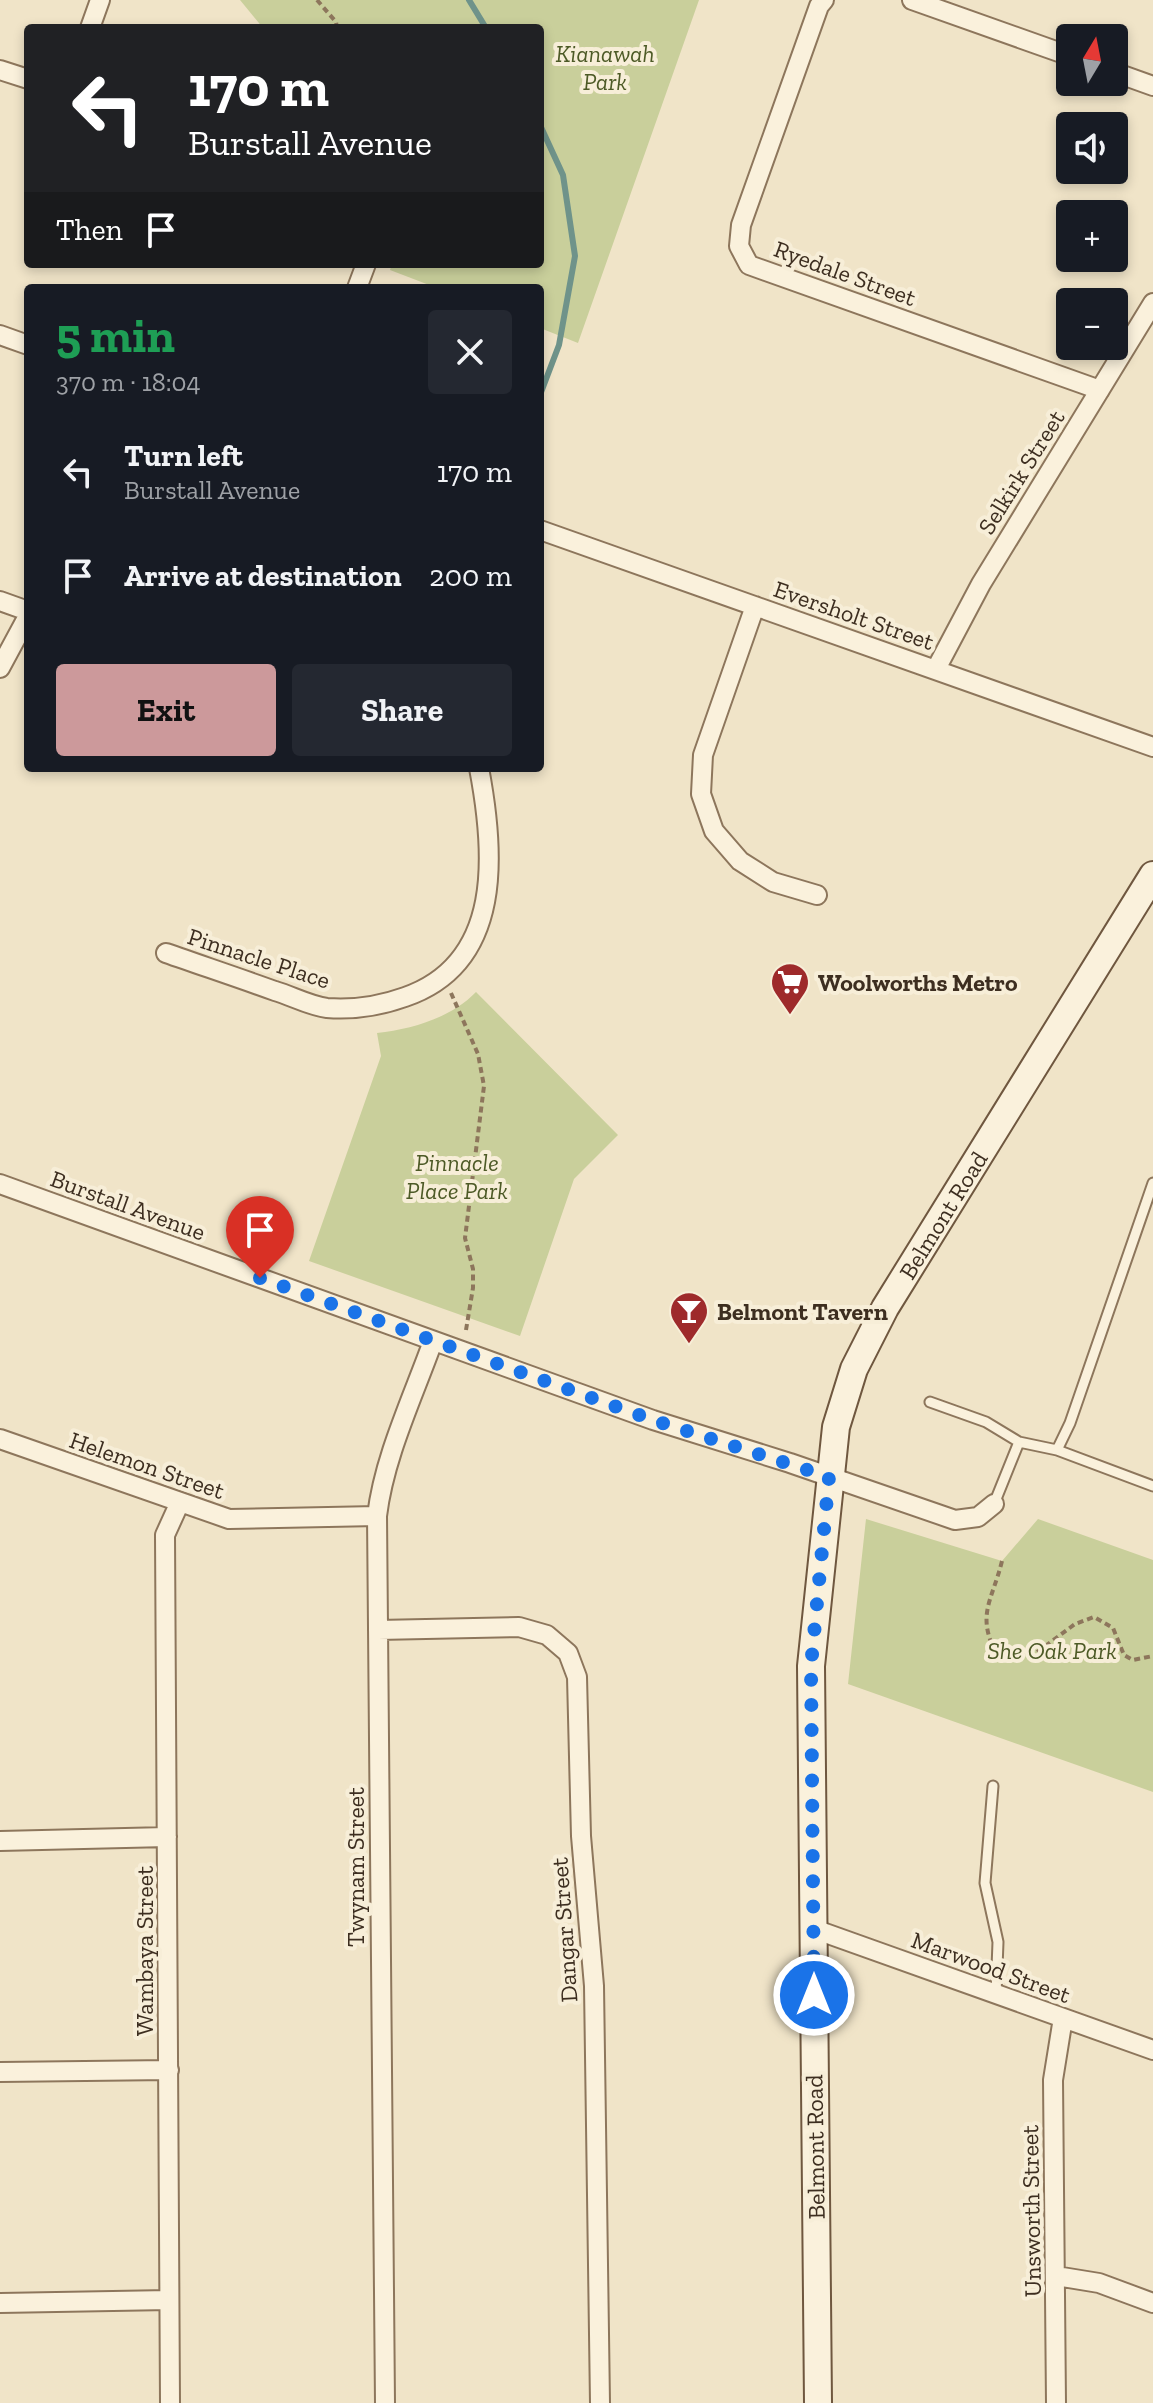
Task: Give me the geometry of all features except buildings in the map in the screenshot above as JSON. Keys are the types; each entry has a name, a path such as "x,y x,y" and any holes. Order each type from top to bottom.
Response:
{"main road":[{"name":"Belmont Road","path":"818,2403 811,1666 836,1427 854,1369 885,1308 1153,875"}],"street":[{"path":"91,24 100,0"},
{"name":"Ryedale Street","path":"824,0 819,6 741,225 739,246 749,265 1100,390"},
{"path":"912,0 1056,51"},
{"path":"0,70 24,78"},
{"path":"1128,77 1153,86"},
{"name":"Selkirk Street","path":"936,669 981,584 1153,303"},
{"path":"0,335 24,344"},
{"name":"Eversholt Street","path":"544,531 1153,747"},
{"path":"0,601 24,612"},
{"path":"755,606 703,755 701,794 714,831 740,861 773,882 817,895"},
{"path":"0,668 24,622"},
{"name":"Pinnacle Place","path":"166,953 324,1008 357,1009 424,991 454,968 471,945 484,910 491,861 488,814 480,772"},
{"name":"Burstall Avenue","path":"0,1184 653,1420 955,1520 978,1517 994,1504"},
{"name":"Twynam Street","path":"385,2403 377,1516 395,1448 433,1341"},
{"name":"Helemon Street","path":"0,1439 229,1519 377,1516"},
{"name":"Wambaya Street","path":"170,2403 165,1535 180,1502"},
{"name":"Dangar Street","path":"378,1630 519,1627 547,1635 568,1653 577,1677 581,1836 594,1986 600,2403"},
{"path":"0,1841 167,1837"},
{"name":"Marwood Street","path":"814,1929 1153,2050"},
{"name":"Unsworth Street","path":"1056,2403 1053,2080 1063,2018"},
{"path":"0,2072 169,2070"},
{"path":"1056,2276 1099,2283 1153,2303"},
{"path":"0,2303 169,2300"}],"lane":[{"path":"1057,1450 1070,1423 1153,1183"},
{"path":"930,1402 986,1422 1019,1442 1057,1450 1153,1486"},
{"path":"994,1504 1019,1442"},
{"path":"993,1786 985,1883 998,1942 996,1994"}],"path":[{"path":"317,0 336,24"},
{"path":"443,976 478,1054 484,1086 465,1238 473,1269 466,1330"},
{"path":"1002,1561 985,1617 988,1639 998,1657 1036,1653 1075,1624 1094,1617 1113,1628 1124,1655 1133,1660 1153,1656"}],"green space":[{"name":"Kianawah Park","path":"240,0 699,0 578,343 544,330 544,284 427,284 390,270 544,268 544,24 260,24"},
{"name":"Pinnacle Place Park","path":"476,992 618,1135 574,1179 520,1336 309,1261 381,1056 377,1033 430,1021 455,1009"},
{"name":"She Oak Park","path":"866,1519 1002,1561 1038,1519 1153,1560 1153,1792 848,1684"}],"waterway":[{"path":"469,0 484,24"},
{"path":"544,134 563,175 575,256 559,345 544,384"}],"place":[{"name":"Woolworths Metro","path":"790,1016"},
{"name":"Belmont Tavern","path":"689,1345"}],"route":[{"path":"260,1278 653,1420 829,1477 811,1666 814,1995"}]}
